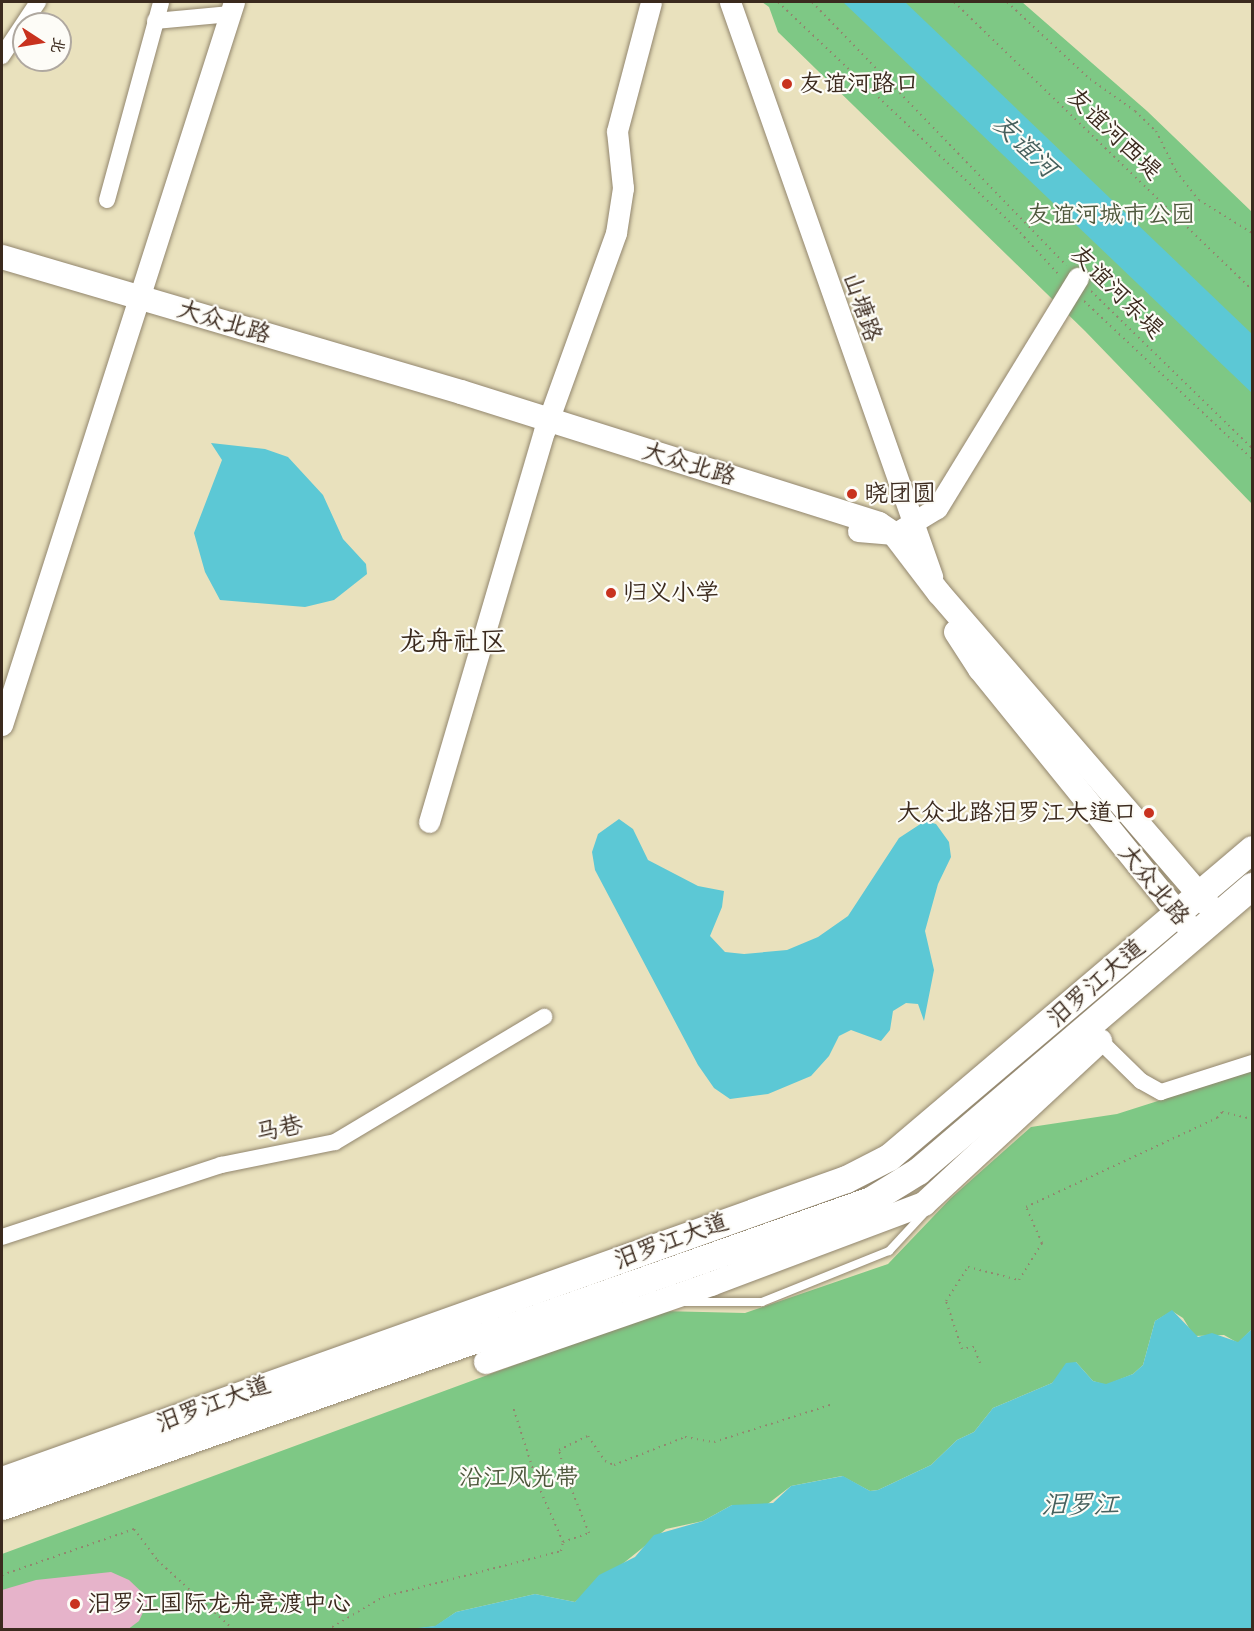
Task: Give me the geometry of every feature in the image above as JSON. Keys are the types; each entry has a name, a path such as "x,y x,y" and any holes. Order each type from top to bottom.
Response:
{"main road":[{"name":"大众北路","path":"2,257 136,302 546,426 903,530 936,599 980,669 1194,934"},
{"name":"大众北路","path":"2,269 136,302"},
{"name":"大众北路","path":"546,426 858,531 883,547 936,599 1217,915"},
{"name":"汨罗江大道","path":"2,1480 846,1179 889,1157 917,1137 1252,849"},
{"name":"汨罗江大道","path":"2,1506 872,1200 918,1171 1093,1034 1194,934 1252,886"},
{"path":"486,1362 905,1214 943,1189 1093,1034"}],"street":[{"path":"2,55 38,2"},
{"path":"107,200 160,2"},
{"path":"429,822 546,426 616,233 623,188 617,131 651,2"},
{"name":"山塘路","path":"717,2 903,530 936,599"},
{"name":"山塘路","path":"730,2 903,530"},
{"path":"2,725 232,8 155,21"},
{"path":"2,34 2,55"},
{"path":"858,531 903,530 937,508 1075,284"},
{"name":"马巷","path":"2,1238 221,1166 335,1142 544,1017"},
{"path":"1093,1034 1146,1085 1161,1092 1252,1063"}],"lane":[{"path":"660,1300 720,1305 762,1302 877,1257 904,1239 943,1189"}],"path":[{"path":"778,2 1075,284 1252,459"},
{"name":"友谊河东堤","path":"812,2 1075,284 1252,448"},
{"name":"友谊河西堤","path":"954,2 1252,290"},
{"path":"1007,2 1090,79 1135,111 1156,131 1176,171 1199,200 1252,232"},
{"path":"980,1363 974,1347 962,1349 946,1301 968,1267 1020,1280 1042,1243 1026,1206 1217,1118 1222,1112 1252,1119"},
{"path":"563,1542 589,1533 559,1450 588,1436 605,1461 614,1465 685,1437 714,1442 833,1404"},
{"path":"327,1629 382,1597 561,1551 563,1542 538,1485 513,1407"},
{"path":"2,1575 134,1529 157,1560 234,1629"}],"green space":[{"name":"友谊河城市公园","path":"762,2 1022,2 1147,111 1252,212 1252,504 1085,331 778,32 769,7"},
{"name":"沿江风光带","path":"1252,1071 1252,1329 1238,1343 1224,1335 1194,1336 1183,1318 1172,1311 1155,1321 1143,1365 1133,1374 1106,1385 1093,1381 1076,1362 1052,1383 993,1408 974,1432 957,1440 931,1465 878,1490 870,1491 842,1476 791,1486 765,1506 732,1505 703,1521 666,1529 575,1602 535,1594 456,1612 436,1626 408,1630 2,1630 2,1554 661,1311 745,1313 888,1264 951,1198 1031,1127 1117,1114"}],"water":[{"name":"友谊河","path":"843,2 905,2 1252,334 1252,393"},
{"path":"211,443 265,449 288,457 323,495 343,539 366,564 367,574 334,600 305,607 220,600 205,572 194,533 222,460"},
{"path":"619,819 633,829 648,860 698,886 724,891 722,907 710,936 725,952 744,954 787,950 818,937 848,916 899,838 925,821 936,824 949,842 951,857 938,884 925,931 934,970 924,1021 918,1004 906,1003 893,1011 890,1030 881,1041 851,1030 839,1036 829,1056 811,1076 768,1094 730,1099 714,1088 698,1065 595,870 592,852 598,834"},
{"name":"汨罗江","path":"1172,1310 1198,1337 1212,1333 1238,1342 1252,1329 1252,1629 408,1629 435,1626 456,1612 535,1594 575,1602 599,1575 635,1557 654,1535 703,1521 732,1505 773,1503 791,1486 843,1476 870,1491 878,1490 931,1465 957,1440 974,1432 993,1408 1052,1383 1066,1363 1076,1362 1093,1381 1106,1384 1133,1374 1143,1365 1155,1321"}],"building":[{"name":"汨罗江国际龙舟竞渡中心","path":"111,1572 129,1580 149,1599 139,1621 127,1630 2,1630 2,1590 36,1580"}],"place":[{"name":"友谊河路口","path":"787,84"},
{"name":"晓团圆","path":"852,494"},
{"name":"归义小学","path":"611,593"},
{"name":"大众北路汨罗江大道口","path":"1149,813"},
{"name":"汨罗江国际龙舟竞渡中心","path":"75,1604"}],"district":[{"name":"龙舟社区","path":"453,642"}]}
